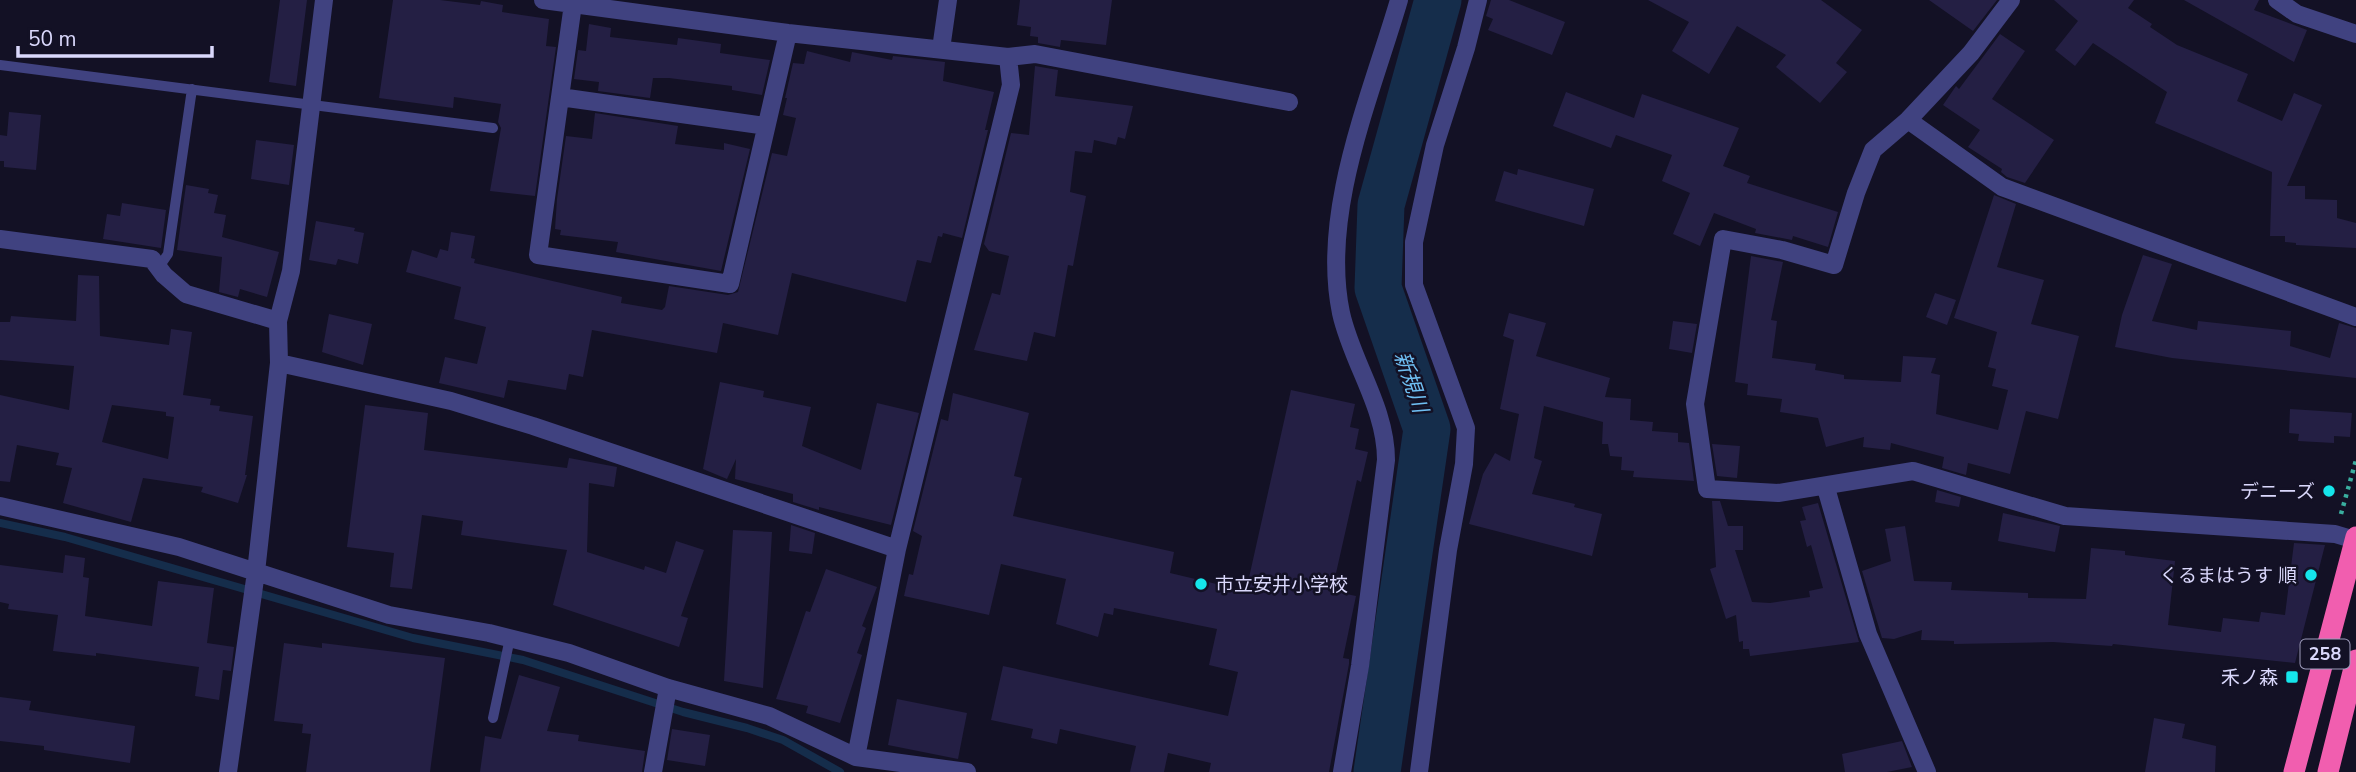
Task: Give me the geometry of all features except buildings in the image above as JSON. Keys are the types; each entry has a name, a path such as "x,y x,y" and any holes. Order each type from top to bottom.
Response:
{"highway":[{"name":"258","path":"2294,772 2356,538"},
{"name":"258","path":"2328,772 2356,660"}],"street":[{"path":"229,772 254,585 279,363 278,321 291,271 324,0"},
{"path":"543,0 788,33 1008,57 1035,54 1289,103"},
{"path":"941,49 948,0"},
{"path":"1342,772 1360,666 1386,460 1386,435 1342,314 1335,262 1340,209 1399,0"},
{"path":"1419,772 1448,550 1464,464 1466,428 1414,285 1414,242 1435,145 1466,48 1478,0"},
{"path":"2011,0 1971,53 1908,120 1873,150 1856,193 1834,265 1782,250 1723,239 1695,404 1707,489 1778,493 1826,488 1913,471 2065,516 2335,534 2356,538"},
{"path":"2277,0 2297,15 2356,34"},
{"path":"573,4 538,255 730,284 788,33"},
{"path":"856,757 858,732 897,549 1011,85 1008,57"},
{"path":"560,97 766,126"},
{"path":"1908,120 2002,187 2356,317"},
{"path":"0,239 152,258 186,294 278,321"},
{"path":"279,363 451,401 897,549"},
{"path":"1826,488 1868,634 1927,772"},
{"path":"0,506 179,547 254,585 509,643 569,653 665,700 769,716 856,757 967,772"},
{"path":"653,772 665,700"}],"lane":[{"path":"0,65 493,128"},
{"path":"159,267 168,254 192,89"},
{"path":"493,718 509,643"}],"waterway":[{"name":"新規川","path":"1377,772 1427,429 1378,288 1381,205 1438,0"},
{"path":"0,523 65,537 413,638 523,660 683,712 783,740 840,772"}],"place":[{"name":"デニーズ","path":"2329,491"},
{"name":"くるまはうす 順","path":"2311,575"},
{"name":"市立安井小学校","path":"1201,584"},
{"name":"禾ノ森","path":"2292,677"}]}
